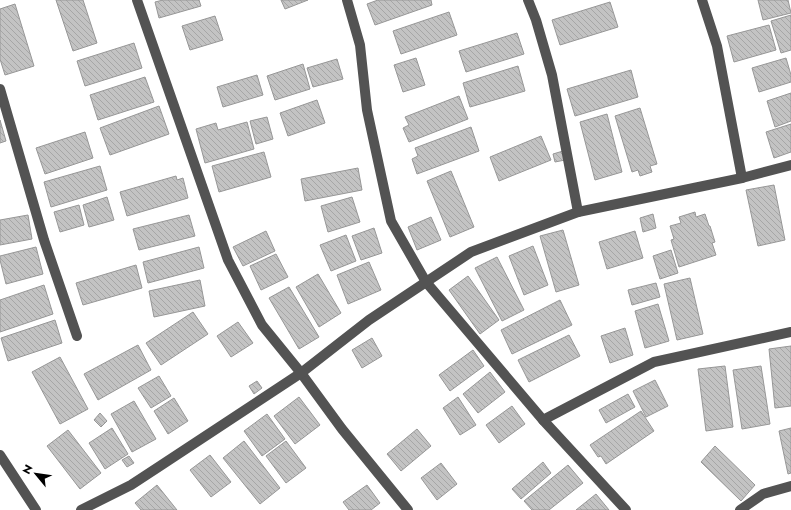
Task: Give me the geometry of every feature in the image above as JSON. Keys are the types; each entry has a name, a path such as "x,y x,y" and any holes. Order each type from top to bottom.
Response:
{"street":[{"path":"137,0 228,260 262,325 301,373 342,429 408,510"},
{"path":"347,0 360,45 367,110 391,221 426,282 543,420 626,510"},
{"path":"528,0 536,20 552,75 578,212"},
{"path":"702,0 717,46 742,178"},
{"path":"0,89 44,240 77,336"},
{"path":"81,510 131,486 301,373 369,320 471,252 578,212 742,178 791,165"},
{"path":"543,420 654,362 791,332"},
{"path":"0,455 36,510"},
{"path":"740,510 763,494 791,486"}],"building":[{"path":"56,0 83,0 97,43 73,51"},
{"path":"163,0 199,0 201,6 159,18 155,2"},
{"path":"281,0 308,0 285,9"},
{"path":"378,0 431,0 432,5 375,25 367,4"},
{"path":"758,0 788,0 791,13 763,20"},
{"path":"610,2 618,27 560,45 552,20"},
{"path":"15,4 34,66 5,75 0,59 0,9"},
{"path":"449,12 457,35 401,54 393,31"},
{"path":"791,15 791,50 781,53 771,21"},
{"path":"215,16 223,40 190,50 182,26"},
{"path":"769,25 776,50 734,62 727,36"},
{"path":"517,33 524,54 466,72 459,51"},
{"path":"134,43 142,68 85,86 77,61"},
{"path":"416,58 425,85 403,92 394,65"},
{"path":"786,58 791,75 791,82 759,92 752,68"},
{"path":"337,59 343,79 313,87 307,68"},
{"path":"303,64 310,89 275,100 267,76"},
{"path":"518,66 525,91 470,107 463,83"},
{"path":"631,70 638,97 575,116 567,89"},
{"path":"257,75 263,95 223,107 217,87"},
{"path":"145,77 154,102 98,120 90,95"},
{"path":"791,93 791,121 775,127 767,101"},
{"path":"459,96 468,119 409,142 403,128 409,125 405,117"},
{"path":"317,100 325,123 288,136 280,113"},
{"path":"159,106 169,134 110,155 100,128"},
{"path":"640,108 657,164 650,166 652,172 640,176 638,170 632,172 615,116"},
{"path":"607,114 622,172 595,180 580,122"},
{"path":"267,117 273,139 256,144 250,121"},
{"path":"0,120 6,141 0,143"},
{"path":"247,122 254,149 205,163 196,129 216,123 218,130"},
{"path":"791,124 791,152 774,158 766,132"},
{"path":"471,127 479,151 417,174 412,159 418,156 415,148"},
{"path":"85,132 93,158 45,174 36,148"},
{"path":"541,136 551,160 499,181 490,157"},
{"path":"563,151 565,160 555,162 553,154"},
{"path":"264,152 271,177 219,192 212,166"},
{"path":"100,166 107,190 51,207 44,182"},
{"path":"358,168 362,190 305,201 301,179"},
{"path":"451,171 474,227 450,237 427,181"},
{"path":"176,176 177,180 183,178 188,198 127,216 120,192"},
{"path":"774,185 785,240 758,246 746,190"},
{"path":"107,197 114,220 89,227 83,205"},
{"path":"352,197 360,222 328,232 321,206"},
{"path":"79,205 84,225 60,232 54,212"},
{"path":"695,212 696,217 705,214 715,242 712,243 716,255 679,267 671,240 674,239 670,226 681,223 679,217"},
{"path":"653,214 656,228 643,232 640,218"},
{"path":"28,215 32,239 0,245 0,220"},
{"path":"189,215 195,236 139,250 133,229"},
{"path":"431,217 441,240 417,250 408,227"},
{"path":"374,228 382,253 361,260 352,236"},
{"path":"563,230 579,285 556,292 540,236"},
{"path":"266,231 275,251 243,266 233,247"},
{"path":"635,231 643,258 607,269 599,242"},
{"path":"346,235 356,261 331,271 320,245"},
{"path":"533,246 548,285 524,295 509,256"},
{"path":"36,247 43,274 6,284 0,256"},
{"path":"199,247 204,268 148,283 143,262"},
{"path":"671,250 678,273 660,279 653,256"},
{"path":"276,254 288,277 261,290 250,266"},
{"path":"497,257 524,310 502,321 475,268"},
{"path":"369,262 381,290 348,304 337,275"},
{"path":"136,265 142,288 83,305 76,283"},
{"path":"318,274 341,313 319,327 296,287"},
{"path":"468,276 499,320 480,334 449,290"},
{"path":"690,278 703,334 677,340 664,284"},
{"path":"200,280 205,306 154,317 149,291"},
{"path":"656,283 660,297 632,305 628,290"},
{"path":"44,285 53,314 0,332 0,300"},
{"path":"289,287 319,337 299,349 269,298"},
{"path":"560,300 572,325 512,354 501,330"},
{"path":"658,304 669,341 645,348 635,311"},
{"path":"193,312 208,334 161,365 146,343"},
{"path":"55,320 62,343 8,361 1,338"},
{"path":"238,322 253,343 231,357 217,336"},
{"path":"625,328 633,355 610,363 601,336"},
{"path":"569,335 580,356 529,382 518,360"},
{"path":"372,338 382,356 362,368 352,350"},
{"path":"138,345 151,370 98,400 84,374"},
{"path":"791,346 791,406 775,408 769,349"},
{"path":"473,350 484,366 450,391 439,375"},
{"path":"60,357 88,409 60,424 32,372"},
{"path":"725,366 733,427 706,431 698,369"},
{"path":"761,366 770,424 742,429 733,370"},
{"path":"490,372 505,392 478,413 463,394"},
{"path":"159,376 171,396 151,408 138,388"},
{"path":"655,380 668,406 646,417 633,391"},
{"path":"257,381 262,388 254,394 249,386"},
{"path":"628,394 635,407 606,423 599,410"},
{"path":"299,397 320,425 295,444 274,416"},
{"path":"458,397 476,425 460,435 443,408"},
{"path":"174,398 188,421 168,434 154,411"},
{"path":"134,401 156,439 132,452 111,414"},
{"path":"512,406 525,424 499,443 486,425"},
{"path":"641,411 654,431 606,464 601,456 598,457 590,445"},
{"path":"100,413 107,421 101,427 94,420"},
{"path":"267,414 285,439 262,456 244,431"},
{"path":"112,428 128,454 105,469 89,443"},
{"path":"791,428 791,473 788,474 779,431"},
{"path":"417,429 431,446 401,471 387,454"},
{"path":"68,430 101,473 80,489 47,446"},
{"path":"244,441 280,488 260,504 223,458"},
{"path":"286,441 306,468 286,483 266,456"},
{"path":"715,446 755,485 741,501 701,462"},
{"path":"210,455 231,482 211,497 190,470"},
{"path":"129,456 134,463 127,467 122,460"},
{"path":"543,462 551,473 521,499 512,489"},
{"path":"441,463 457,484 437,500 421,478"},
{"path":"568,465 583,483 549,510 532,510 524,501"},
{"path":"157,485 177,510 141,510 135,503"},
{"path":"367,485 380,503 371,510 349,510 343,502"},
{"path":"596,494 609,510 576,510"}]}
